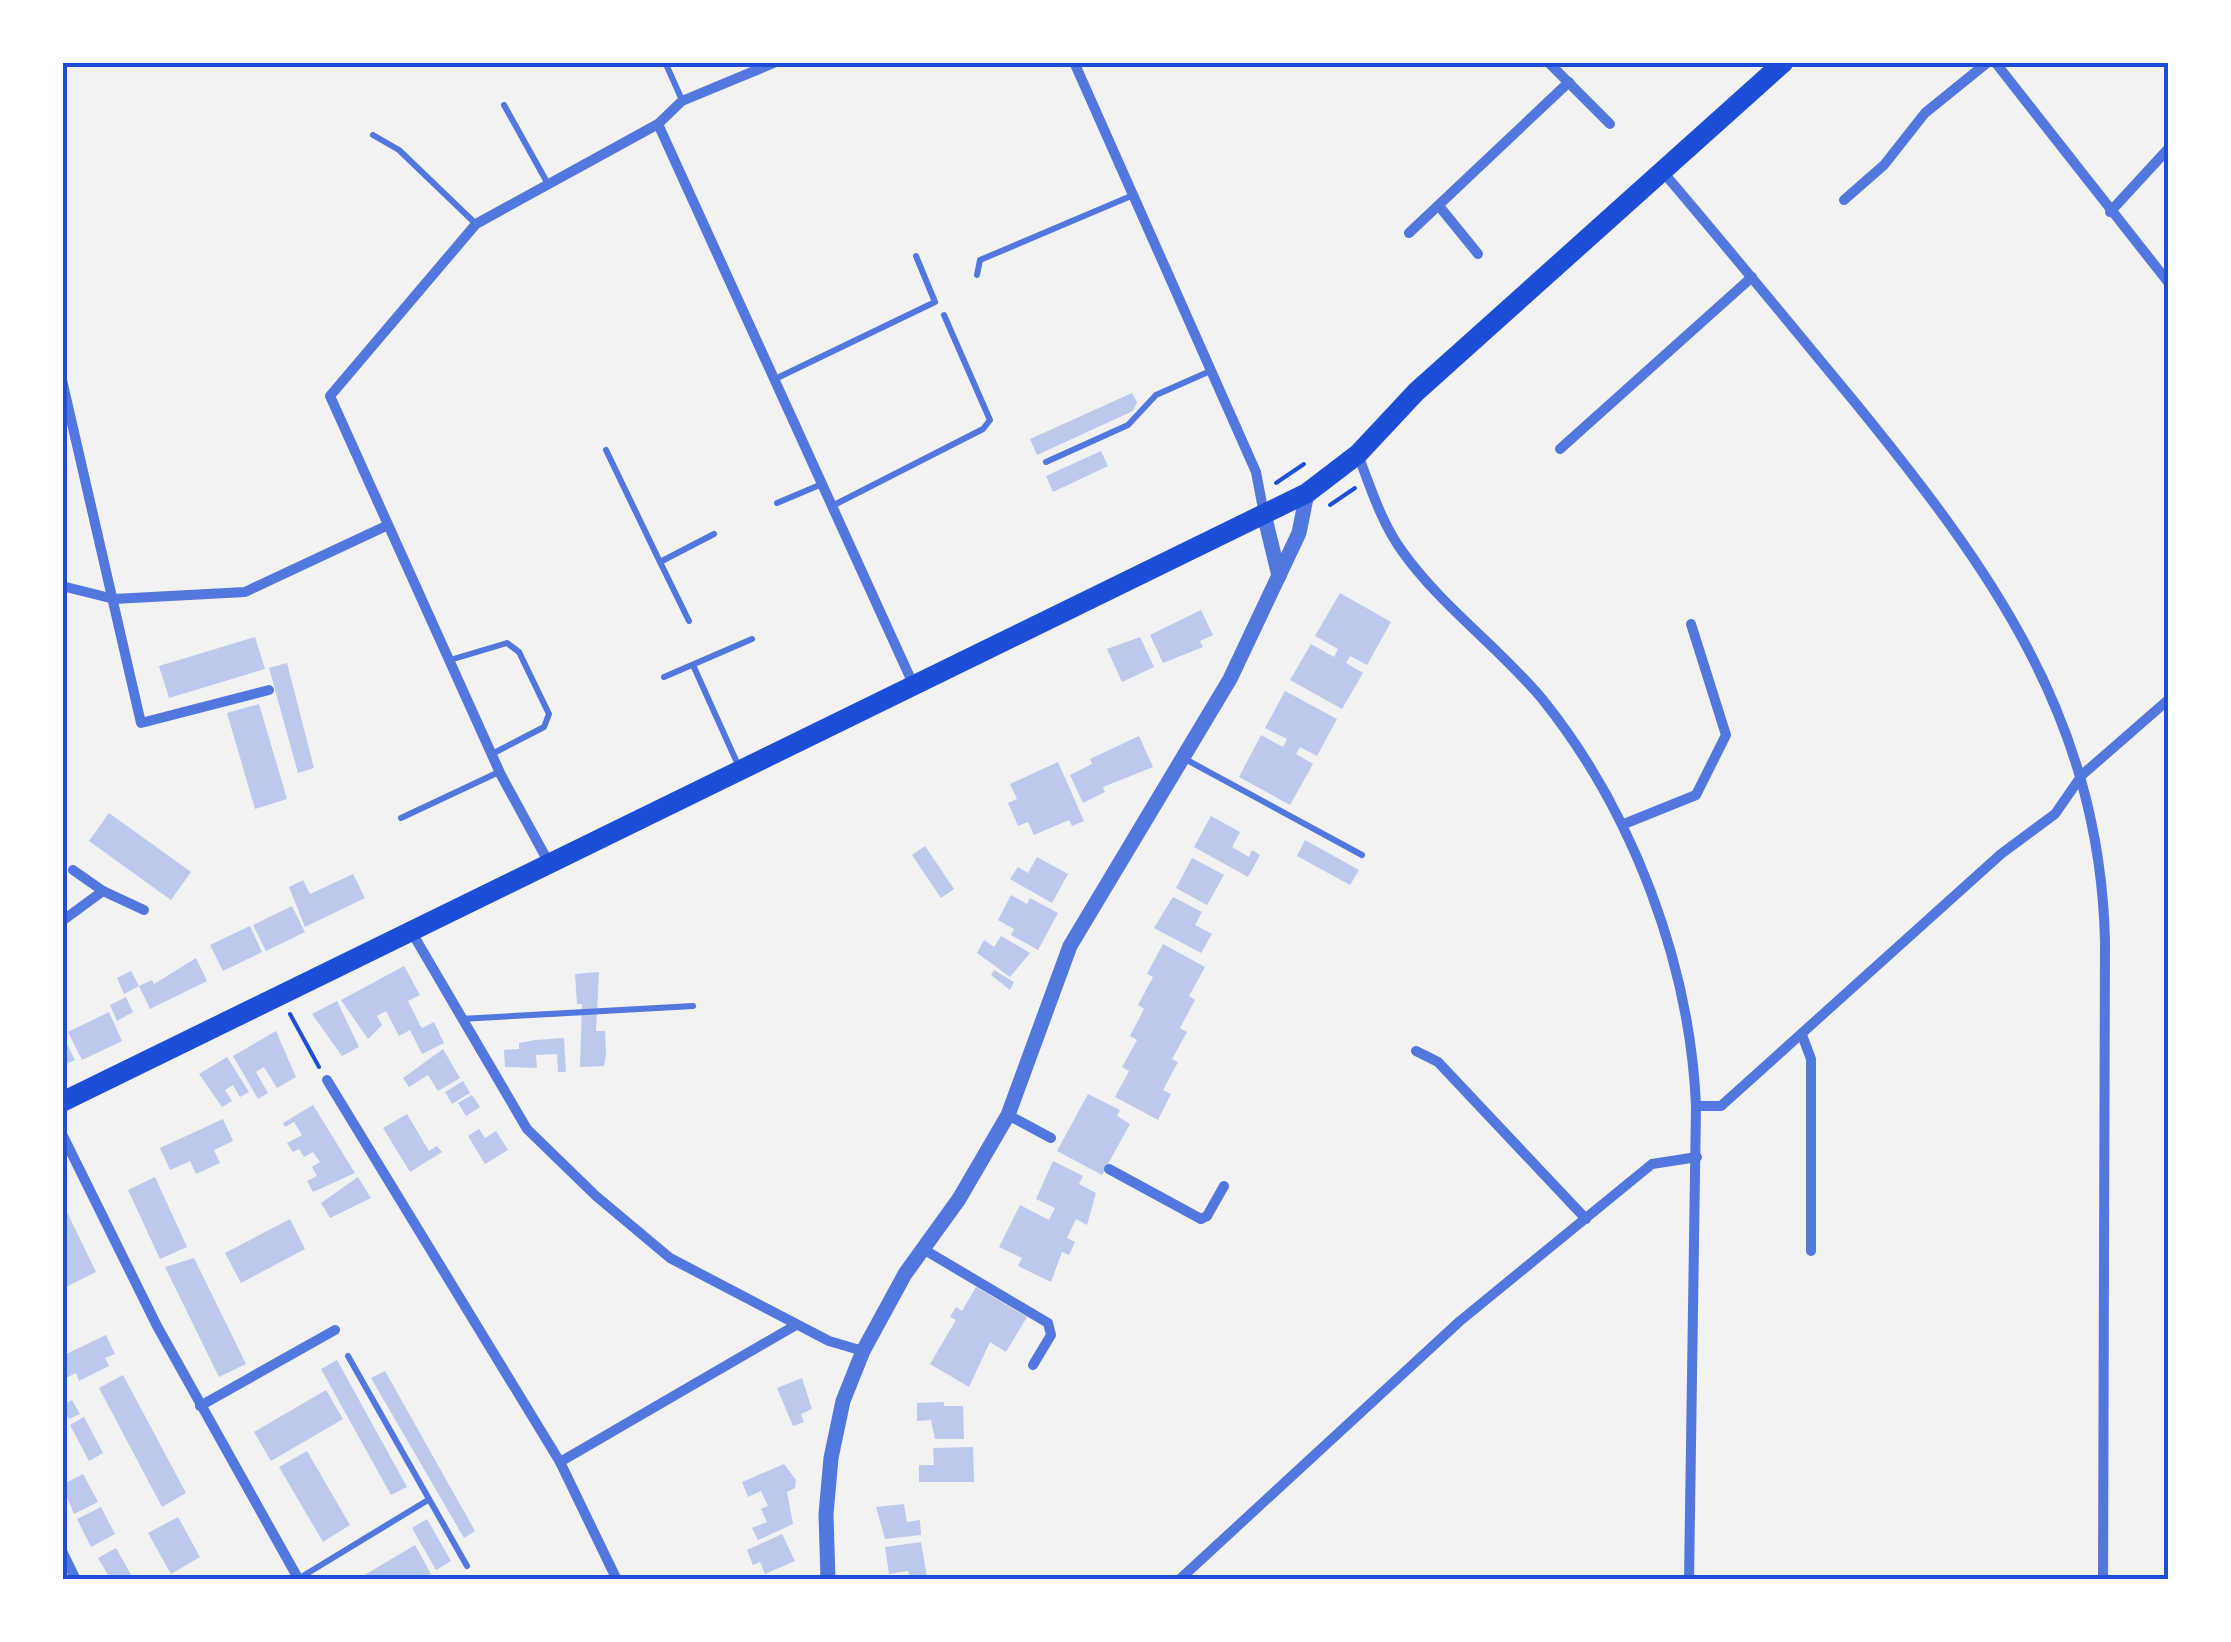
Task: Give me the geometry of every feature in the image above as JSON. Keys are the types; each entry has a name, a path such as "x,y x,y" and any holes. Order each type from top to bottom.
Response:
{"main road":[{"path":"62,1102 1307,493 1358,454 1416,392 1784,62"}],"street":[{"path":"549,864 448,661 330,396 476,224 658,124 682,102 776,62"},
{"path":"1074,62 1210,376 1256,472 1279,576"},
{"path":"1548,62 1610,124"},
{"path":"1844,200 1884,165 1924,113 1992,62 2168,282"},
{"path":"1410,233 1569,82"},
{"path":"658,124 914,686"},
{"path":"2110,212 2168,149"},
{"path":"1662,172 1924,488 1978,562 2015,620 2082,775 2101,863 2105,940 2102,1580"},
{"path":"1438,206 1478,254"},
{"path":"1560,449 1752,277"},
{"path":"62,380 141,724 268,690"},
{"path":"1358,454 1380,513 1405,556 1541,698 1582,752 1624,824 1669,952 1694,1064 1696,1106 1688,1580"},
{"path":"828,1580 826,1514 831,1458 843,1401 863,1351 1008,1115 1070,946 1230,679 1300,533 1307,493"},
{"path":"62,586 114,599 246,592 386,526"},
{"path":"1624,824 1696,795 1726,735 1691,624"},
{"path":"1696,1106 1721,1106 2001,854 2055,814 2082,775 2168,700"},
{"path":"73,870 102,891 144,910"},
{"path":"62,921 102,891"},
{"path":"411,931 527,1129 596,1196 670,1258 829,1341 863,1351"},
{"path":"1802,1035 1811,1059 1811,1250"},
{"path":"1416,1050 1438,1062 1586,1219"},
{"path":"327,1080 560,1462 617,1580"},
{"path":"1008,1115 1050,1138"},
{"path":"62,1134 200,1406 298,1579"},
{"path":"1179,1580 1460,1321 1652,1164 1696,1156"},
{"path":"1109,1169 1201,1220 1208,1216 1224,1186"},
{"path":"923,1249 1048,1324 1051,1336 1033,1365"},
{"path":"560,1462 796,1324"},
{"path":"200,1406 335,1330"},
{"path":"62,1552 76,1580"}],"lane":[{"path":"665,62 682,102"},
{"path":"504,105 548,184"},
{"path":"373,135 399,150 476,224"},
{"path":"977,275 980,260 1132,196"},
{"path":"775,379 934,302 916,256"},
{"path":"832,506 983,429 990,420 944,315"},
{"path":"1046,462 1128,425 1156,395 1210,376"},
{"path":"606,450 690,621"},
{"path":"777,504 822,484"},
{"path":"660,562 714,534"},
{"path":"664,678 752,638"},
{"path":"448,661 507,643 518,652 549,714 544,726 492,754"},
{"path":"693,664 741,773"},
{"path":"1184,758 1362,854"},
{"path":"401,818 500,771"},
{"path":"460,1019 693,1006"},
{"path":"348,1356 468,1566"},
{"path":"298,1579 428,1500"}],"path":[{"path":"1272,486 1304,464"},
{"path":"1330,505 1348,493"},
{"path":"279,996 327,1080"}],"building":[{"path":"1132,393 1137,402 1133,411 1037,455 1030,439"},
{"path":"1101,451 1108,466 1053,492 1046,476"},
{"path":"1340,593 1391,622 1367,665 1350,656 1346,663 1363,673 1342,709 1290,680 1311,644 1334,657 1338,649 1315,636"},
{"path":"1201,610 1213,635 1200,641 1203,647 1163,663 1150,635"},
{"path":"255,637 265,669 169,698 159,666"},
{"path":"1140,637 1154,667 1122,682 1107,649"},
{"path":"287,663 314,768 298,773 269,668"},
{"path":"1285,691 1337,719 1317,756 1300,747 1296,754 1313,764 1290,805 1239,777 1261,735 1283,747 1287,739 1265,728"},
{"path":"259,704 287,799 255,809 227,713"},
{"path":"1139,736 1153,767 1103,787 1105,792 1083,803 1070,775 1092,764 1090,759"},
{"path":"1058,762 1084,821 1072,826 1069,820 1034,835 1028,822 1018,826 1008,803 1017,799 1010,784"},
{"path":"109,813 191,872 171,900 89,841"},
{"path":"1211,816 1240,832 1232,847 1249,857 1252,850 1260,855 1248,877 1194,847"},
{"path":"1305,840 1359,870 1350,885 1297,856"},
{"path":"925,846 954,889 941,898 912,855"},
{"path":"1037,857 1068,874 1052,903 1010,879 1018,867 1028,873"},
{"path":"1192,858 1224,875 1207,905 1176,888"},
{"path":"353,874 365,898 305,927 289,887 303,880 310,894"},
{"path":"1011,895 1027,904 1030,898 1058,913 1038,950 1011,935 1014,929 998,920"},
{"path":"1173,897 1202,912 1195,925 1212,934 1201,953 1154,928"},
{"path":"292,906 305,932 266,951 253,925"},
{"path":"250,926 262,952 223,971 210,945"},
{"path":"1001,936 1030,953 1010,977 977,953 984,940 994,947"},
{"path":"1163,944 1205,967 1189,996 1195,1000 1180,1028 1187,1032 1172,1059 1178,1062 1163,1090 1171,1094 1158,1120 1115,1097 1129,1071 1122,1067 1137,1040 1130,1036 1144,1009 1138,1005 1153,977 1147,974"},
{"path":"196,958 207,981 150,1009 139,986 152,980 154,984"},
{"path":"404,966 420,995 408,1001 420,1025 422,1028 434,1022 444,1043 422,1054 410,1030 399,1036 386,1011 377,1016 382,1025 368,1039 341,1000"},
{"path":"994,970 1014,982 1010,990 991,975"},
{"path":"131,971 139,986 124,994 117,978"},
{"path":"599,972 596,1031 605,1031 604,1066 580,1067 582,1004 577,1004 575,974"},
{"path":"126,997 133,1012 117,1021 110,1005"},
{"path":"337,1001 359,1047 342,1056 312,1014"},
{"path":"109,1012 122,1041 82,1060 68,1032"},
{"path":"276,1031 296,1077 277,1088 264,1067 256,1072 268,1093 258,1099 233,1056"},
{"path":"62,1034 75,1060 62,1066"},
{"path":"564,1038 566,1072 558,1072 557,1054 536,1055 537,1068 505,1067 504,1050 519,1049 519,1043"},
{"path":"443,1049 460,1078 438,1091 428,1075 409,1087 403,1078"},
{"path":"227,1057 249,1092 240,1097 233,1085 225,1090 232,1101 222,1107 199,1074"},
{"path":"463,1081 470,1093 452,1104 445,1092"},
{"path":"1088,1094 1120,1110 1117,1116 1130,1124 1102,1175 1057,1151"},
{"path":"472,1095 480,1107 466,1116 458,1103"},
{"path":"313,1105 355,1173 313,1192 307,1181 317,1176 312,1167 320,1162 313,1152 304,1157 299,1149 293,1152 287,1143 302,1135 294,1122 285,1127 283,1123"},
{"path":"407,1114 429,1151 437,1146 442,1152 410,1172 383,1128"},
{"path":"223,1119 233,1141 214,1150 220,1163 196,1174 190,1161 170,1170 160,1148"},
{"path":"479,1129 485,1138 496,1131 508,1150 485,1164 468,1136"},
{"path":"1053,1161 1083,1176 1079,1184 1096,1193 1087,1225 1076,1219 1067,1238 1075,1242 1069,1255 1062,1252 1051,1282 1018,1266 1022,1258 999,1247 1020,1205 1049,1220 1055,1208 1036,1199"},
{"path":"155,1177 187,1247 160,1259 128,1190"},
{"path":"358,1177 371,1198 330,1218 321,1203"},
{"path":"62,1202 96,1272 66,1287 62,1280"},
{"path":"290,1219 305,1249 241,1283 225,1253"},
{"path":"194,1258 246,1364 219,1377 165,1267"},
{"path":"976,1287 1027,1317 1006,1352 990,1342 969,1387 930,1364 956,1320 950,1317 956,1307 962,1311"},
{"path":"106,1335 115,1354 105,1358 109,1366 79,1381 76,1373 66,1378 62,1356"},
{"path":"337,1360 407,1487 391,1495 321,1369"},
{"path":"385,1371 475,1531 464,1538 371,1378"},
{"path":"123,1375 186,1493 162,1507 99,1388"},
{"path":"802,1378 812,1409 801,1414 804,1422 793,1426 777,1388"},
{"path":"326,1390 343,1419 271,1461 254,1432"},
{"path":"72,1400 80,1414 69,1419 62,1405"},
{"path":"944,1402 944,1406 963,1406 964,1439 935,1439 931,1420 917,1421 917,1403"},
{"path":"84,1417 103,1453 89,1461 70,1425"},
{"path":"973,1447 974,1482 919,1482 919,1465 934,1465 933,1448"},
{"path":"307,1451 350,1525 323,1542 279,1467"},
{"path":"784,1464 796,1480 795,1488 787,1492 793,1524 758,1540 752,1528 767,1522 761,1509 768,1506 761,1491 748,1497 742,1482"},
{"path":"83,1474 98,1502 74,1514 62,1485"},
{"path":"904,1504 907,1522 920,1520 921,1535 885,1539 876,1507"},
{"path":"101,1507 115,1534 91,1547 77,1519"},
{"path":"178,1517 200,1557 171,1574 148,1533"},
{"path":"427,1519 451,1561 436,1570 412,1528"},
{"path":"782,1534 795,1561 765,1574 760,1562 753,1565 747,1550"},
{"path":"921,1542 927,1577 910,1579 908,1571 889,1574 885,1547"},
{"path":"415,1545 431,1574 421,1580 356,1580"},
{"path":"116,1548 134,1580 111,1580 98,1558"}]}
